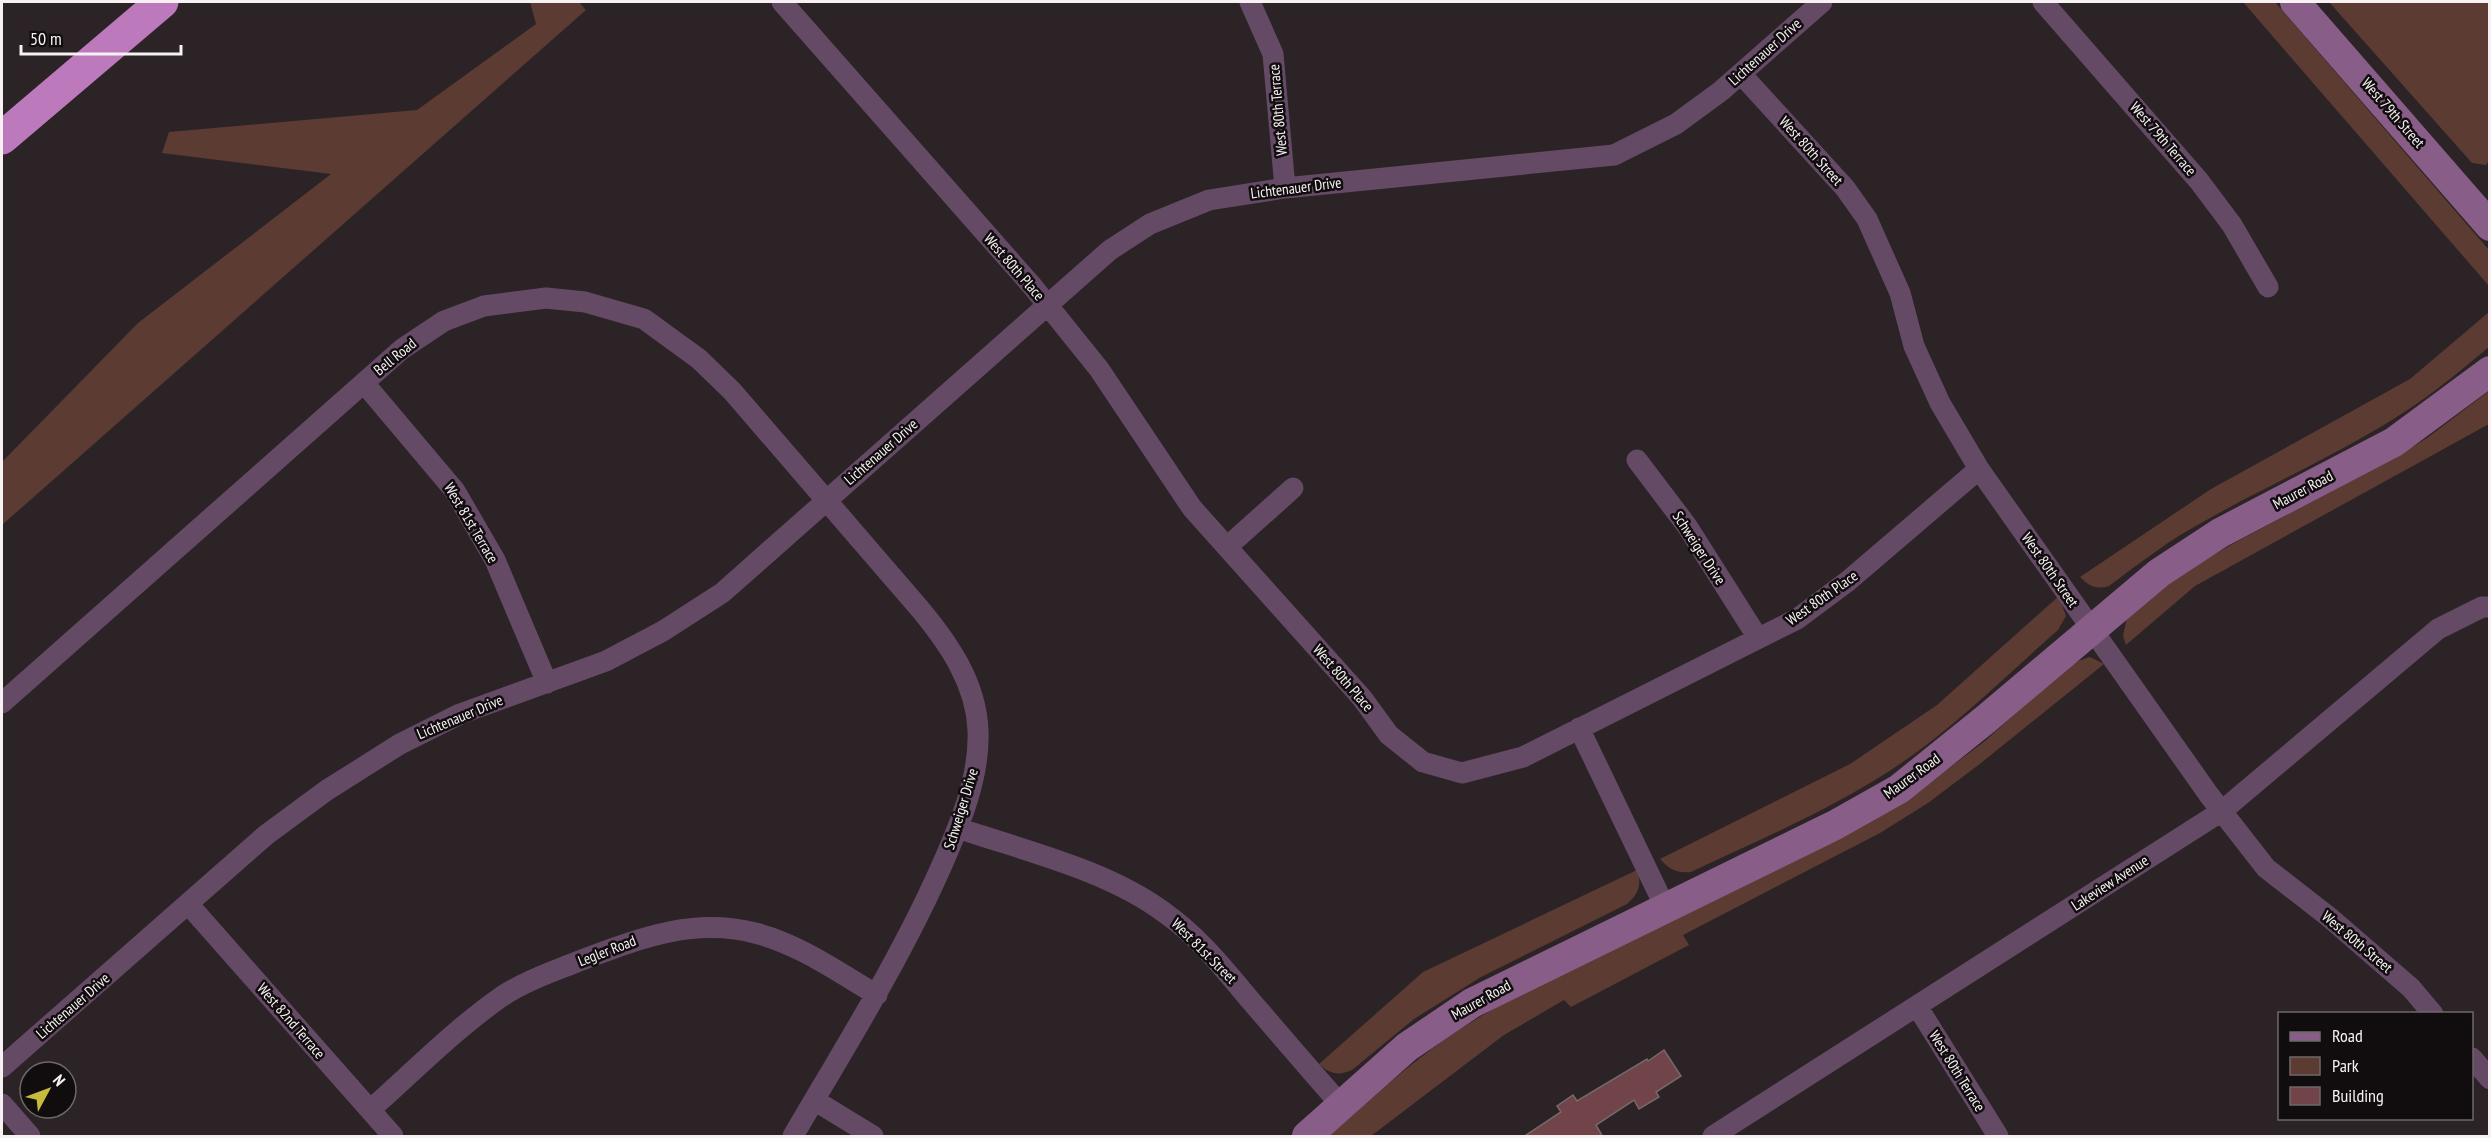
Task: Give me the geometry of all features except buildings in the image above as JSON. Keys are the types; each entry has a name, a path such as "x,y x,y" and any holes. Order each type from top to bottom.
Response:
{"highway":[{"path":"2,138 162,2"}],"street":[{"name":"West 80th Place","path":"782,2 1047,305 1099,369 1192,508 1362,698 1389,735 1423,762 1462,773 1523,756 1797,619 1848,581 1979,468"},
{"name":"West 80th Terrace","path":"1250,2 1273,54 1285,188"},
{"name":"Lichtenauer Drive","path":"2,1067 279,825 327,790 400,744 460,714 606,661 663,631 722,593 1110,250 1150,224 1209,200 1285,188 1614,155 1676,123 1741,74 1822,2"},
{"name":"West 79th Terrace","path":"2043,2 2199,181 2232,225 2268,287"},
{"name":"West 79th Street","path":"2295,2 2490,225"},
{"name":"West 80th Street","path":"1741,74 1845,188 1867,219 1900,293 1914,346 1940,403 1979,468 2222,811 2266,868 2329,917 2411,988 2431,1012"},
{"name":"Bell Road","path":"2,703 402,349 444,321 484,306 546,298 585,302 644,319 699,359 732,391 825,501"},
{"name":"Maurer Road","path":"1307,1137 1407,1047 1472,1003 1835,825 1899,789 1986,720 2159,573 2220,533 2394,442 2490,371"},
{"name":"West 81st Terrace","path":"364,383 455,491 495,560 547,683"},
{"name":"Schweiger Drive","path":"1636,460 1687,526 1758,638"},
{"path":"1227,547 1293,488"},
{"name":"Schweiger Drive","path":"793,1137 877,994 919,917 958,828 973,778 978,730 967,681 944,637 825,501"},
{"name":"Lakeview Avenue","path":"1713,1137 2222,811 2438,629 2482,607 2490,607"},
{"path":"1579,728 1665,907"},
{"name":"West 81st Street","path":"958,828 1092,873 1141,897 1164,912 1190,932 1213,956 1341,1106"},
{"name":"West 82nd Terrace","path":"189,905 393,1137"},
{"name":"Legler Road","path":"370,1110 481,1012 515,988 645,936 690,928 722,927 756,933 807,954 877,994"},
{"name":"West 80th Terrace","path":"1917,1006 1998,1137"},
{"path":"2473,1059 2490,1079"},
{"path":"814,1100 873,1137"},
{"path":"2,1104 30,1137"}],"green space":[{"path":"530,2 579,2 586,10 2,525 2,462 138,323 331,174 162,153 169,132 417,110 536,24"},
{"path":"2243,2 2275,2 2489,250 2489,286"},
{"path":"2329,2 2489,2 2490,159 2486,165 2472,163"},
{"path":"2489,312 2489,347 2408,410 2348,446 2190,529 2109,586 2100,588 2093,586 2080,577 2211,489 2410,379"},
{"path":"2489,391 2489,424 2195,586 2126,645 2123,636 2127,617 2184,572 2396,457 2427,438"},
{"path":"2059,596 2066,616 2058,630 1970,710 1900,764 1784,829 1691,872 1674,870 1660,859 1850,764 1937,705"},
{"path":"2090,657 2104,664 1928,803 1880,833 1683,935 1689,945 1571,1007 1564,1000 1504,1035 1371,1136 1329,1136 1425,1054 1459,1030 1535,985 1912,796 1985,741 2072,663"},
{"path":"1637,870 1638,888 1627,904 1481,977 1414,1019 1352,1070 1334,1073 1319,1064 1423,972"}]}
